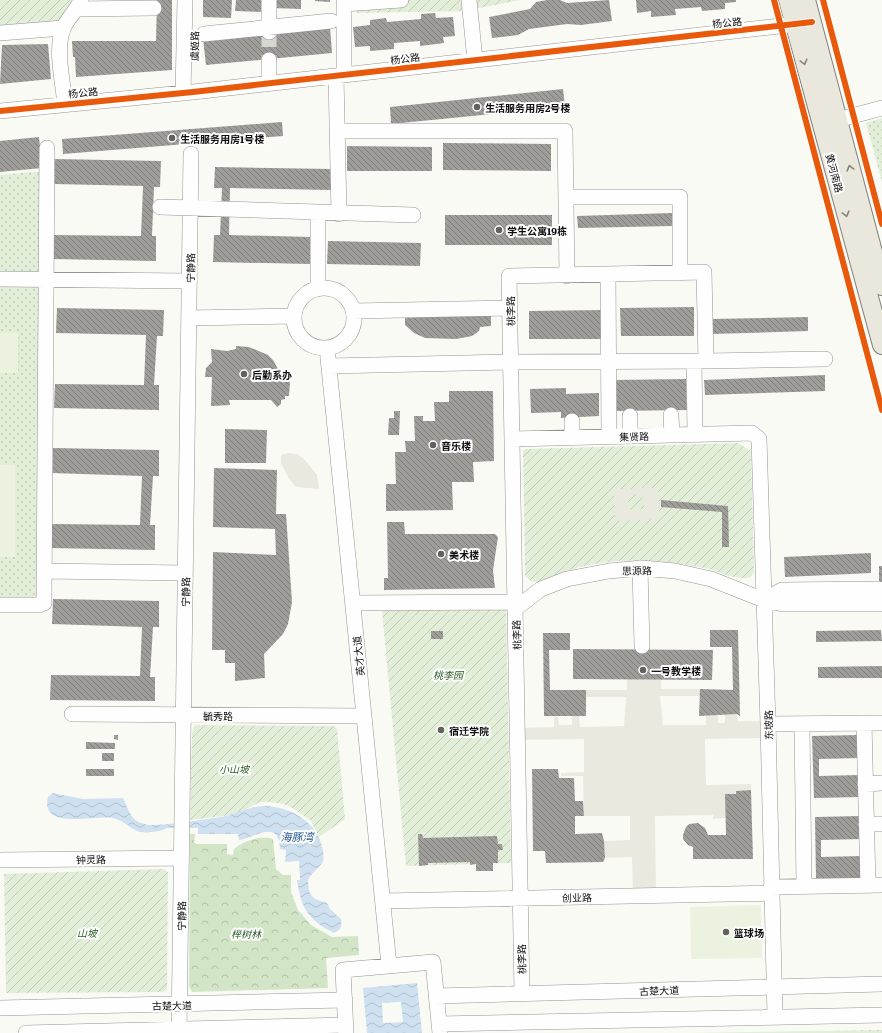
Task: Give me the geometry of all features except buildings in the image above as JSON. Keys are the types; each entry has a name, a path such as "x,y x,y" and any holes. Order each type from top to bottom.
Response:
{"main road":[{"name":"黄河南路","path":"788,0 882,345"},
{"name":"黄河南路","path":"806,0 882,286"}],"street":[{"path":"185,0 188,92"},
{"name":"虞姬路","path":"188,92 195,0"},
{"path":"269,0 269,30"},
{"path":"338,214 337,130 344,2 401,0"},
{"path":"469,0 474,60"},
{"path":"65,104 60,50 63,28 79,4 154,8"},
{"path":"204,34 269,30 331,21"},
{"name":"杨公路","path":"0,111 188,92 812,22"},
{"path":"0,33 63,28"},
{"path":"269,60 269,83"},
{"path":"837,120 882,108"},
{"path":"337,130 565,131 567,276 704,272 695,434"},
{"path":"0,605 39,605 44,603 47,148"},
{"name":"宁静路","path":"179,1031 191,154"},
{"path":"566,197 680,197 680,273"},
{"path":"160,207 338,214 414,215"},
{"path":"318,213 318,289"},
{"path":"608,274 609,436"},
{"name":"桃李路","path":"522,994 509,276 567,276"},
{"path":"0,279 189,281"},
{"path":"318,289 331,289 339,292 346,298 353,311 353,324 350,333 344,340 327,348 316,347 307,342 300,335 295,326 294,316 297,306 302,298 318,289"},
{"path":"353,311 510,308"},
{"path":"189,318 294,316"},
{"name":"英才大道","path":"327,348 389,965"},
{"path":"329,366 511,362 700,362 825,359"},
{"path":"671,415 672,435"},
{"path":"630,416 630,436"},
{"path":"572,421 572,437"},
{"name":"集贤路","path":"512,439 695,434 755,434"},
{"name":"东坡路","path":"755,434 759,439 775,1018"},
{"path":"640,568 642,646"},
{"name":"思源路","path":"515,606 541,588 567,579 609,571 640,568 676,571 711,579 764,600 783,604 880,604 882,601"},
{"path":"44,571 185,573"},
{"path":"764,600 782,590 879,589 882,591"},
{"path":"353,603 515,606"},
{"name":"毓秀路","path":"72,714 364,716"},
{"path":"864,723 866,824 875,885"},
{"path":"768,724 882,723"},
{"path":"802,724 804,886"},
{"path":"865,784 882,783"},
{"path":"866,824 882,824"},
{"name":"钟灵路","path":"0,860 181,858"},
{"name":"创业路","path":"383,901 772,890 804,886 875,885"},
{"path":"26,1033 346,1029 343,970 433,962 440,1028 882,1016"},
{"name":"古楚大道","path":"436,996 882,984"},
{"name":"古楚大道","path":"0,1008 344,1000"}],"green space":[{"path":"0,0 75,0 61,25 0,29"},
{"path":"357,0 520,0 464,11 357,13"},
{"path":"882,118 882,182 866,123"},
{"path":"43,171 43,275 0,276 0,175"},
{"path":"0,285 42,285 38,602 0,601"},
{"path":"0,333 18,333 18,373 0,373"},
{"path":"738,443 751,451 754,572 751,577 739,578 710,569 639,560 599,563 573,569 542,581 535,582 530,581 525,575 523,451 526,449"},
{"path":"0,465 15,465 15,557 0,557"},
{"name":"桃李园","path":"506,608 511,863 406,866 382,611"},
{"name":"小山坡","path":"195,725 334,726 337,729 345,819 319,837 311,821 284,804 270,802 260,802 240,812 224,816 190,820 192,733"},
{"name":"榉树林","path":"190,834 195,834 194,842 196,844 227,844 227,854 233,855 234,849 247,841 258,838 273,839 276,869 283,875 291,875 291,892 298,910 311,925 332,937 358,936 359,955 326,958 328,988 192,992 189,986"},
{"name":"山坡","path":"164,869 168,872 167,990 163,992 6,993 4,874"},
{"name":"篮球场","path":"761,905 762,958 691,959 690,907"},
{"path":"882,1030 882,1033 688,1033"}],"shaded area":[{"path":"289,453 297,454 305,460 317,475 319,489 296,487 289,479 281,463 281,455"},
{"path":"658,488 659,519 615,521 614,489","holes":["635,494 641,495 645,502 644,508 636,511 631,510 628,505 628,499"]},
{"path":"627,679 661,680 661,689 700,689 700,696 660,696 663,725 706,725 706,715 718,714 718,723 725,723 725,714 737,714 737,721 768,721 768,738 705,739 706,785 751,784 751,790 736,791 726,818 713,819 713,815 655,816 656,896 633,896 632,857 605,858 604,841 630,840 630,816 584,816 583,776 561,776 561,773 584,772 584,739 518,740 518,728 554,727 554,717 558,717 559,725 572,725 572,716 579,716 580,727 624,726 626,697 586,697 586,690 627,690"}],"water":[{"name":"海豚湾","path":"53,793 83,799 123,798 134,819 143,824 149,825 222,817 260,806 279,808 297,815 312,827 320,840 323,851 323,861 308,880 310,893 317,900 327,903 330,909 341,919 340,928 334,933 318,923 307,912 301,898 297,880 300,880 299,861 285,862 286,850 280,849 279,840 275,834 271,832 265,832 239,840 238,834 198,834 198,828 167,828 160,831 139,832 123,822 113,818 60,818 52,814 48,808 48,797"},
{"path":"417,983 422,1033 367,1033 363,988","holes":["401,1002 403,1022 383,1023 382,1003"]}],"tunnel":[{"path":"269,32 269,60"}],"cycle path":[{"path":"774,0 882,410"},
{"path":"823,0 882,224"},
{"path":"0,111 193,92 812,22"}],"place":[{"name":"生活服务用房2号楼","path":"477,107"},
{"name":"生活服务用房1号楼","path":"172,138"},
{"name":"学生公寓19栋","path":"499,230"},
{"name":"后勤系办","path":"244,374"},
{"name":"音乐楼","path":"433,445"},
{"name":"美术楼","path":"441,554"},
{"name":"一号教学楼","path":"643,670"},
{"name":"宿迁学院","path":"441,730"},
{"name":"篮球场","path":"726,932"}]}
